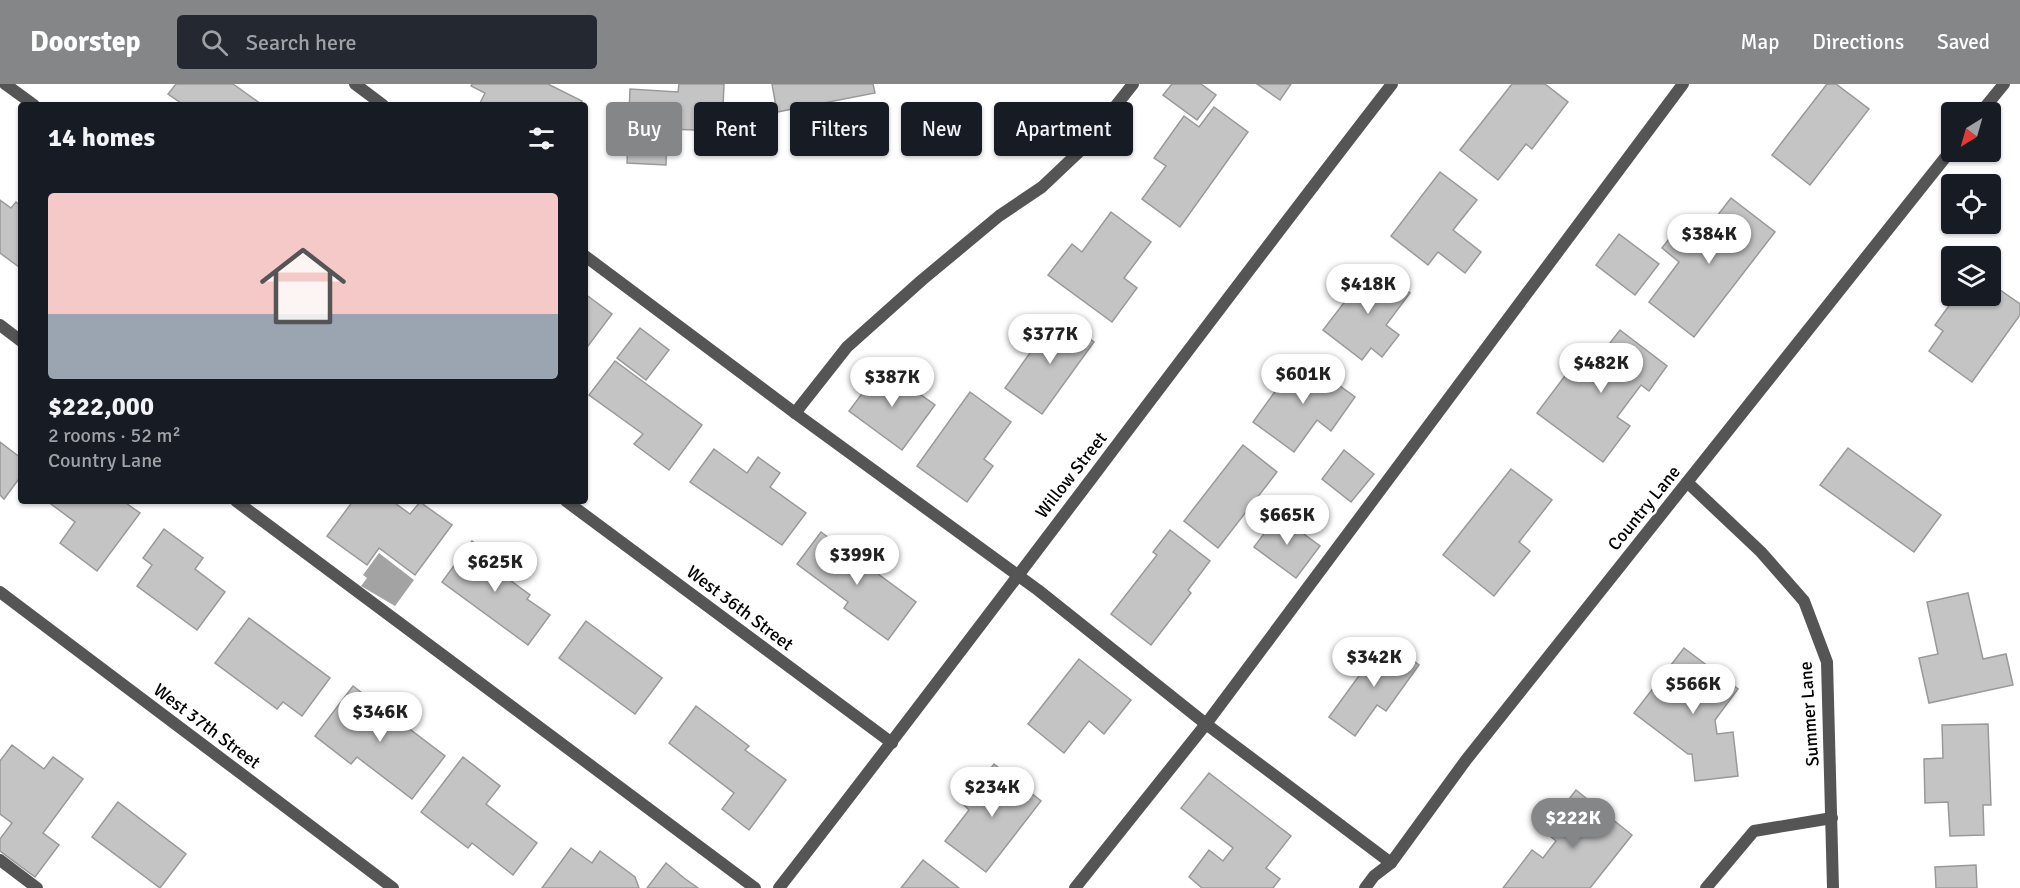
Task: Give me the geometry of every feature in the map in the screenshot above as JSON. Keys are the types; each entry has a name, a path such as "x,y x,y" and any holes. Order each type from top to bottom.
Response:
{"street":[{"path":"5,84 30,102"},
{"path":"355,84 380,102"},
{"path":"795,413 847,347 921,280 999,216 1042,187 1080,151 1133,84"},
{"name":"Willow Street","path":"779,888 892,743 1016,576 1392,84"},
{"path":"1075,888 1206,724 1683,84"},
{"path":"1989,102 2004,84"},
{"name":"Country Lane","path":"1365,888 1374,876 1391,863 1466,760 1942,162"},
{"path":"588,258 1038,590 1206,724 1391,863"},
{"path":"0,325 18,339"},
{"name":"Summer Lane","path":"1687,482 1761,552 1804,601 1827,662 1833,888"},
{"path":"240,504 755,888"},
{"name":"West 36th Street","path":"570,504 892,743"},
{"name":"West 37th Street","path":"0,592 393,888"},
{"path":"1706,888 1754,831 1832,818"},
{"path":"0,860 37,888"}],"shaded area":[{"path":"379,553 414,580 395,606 361,586 367,578 363,575"}],"building":[{"path":"176,84 233,84 258,102 180,102 168,94"},
{"path":"472,84 548,84 582,101 480,102 485,93 471,86"},
{"path":"679,84 724,84 723,102 694,102 694,130 682,130 682,102 629,102 630,89 678,92"},
{"path":"772,84 873,84 875,93 829,102 790,102 790,109 778,112 778,102 775,102"},
{"path":"1172,84 1201,84 1216,95 1197,120 1163,95"},
{"path":"1257,84 1291,84 1280,100"},
{"path":"1512,84 1545,84 1568,102 1532,149 1526,144 1498,180 1460,150"},
{"path":"1827,84 1836,84 1869,109 1810,185 1772,155"},
{"path":"1214,107 1248,132 1180,227 1142,199 1166,166 1154,158 1184,116 1199,127"},
{"path":"627,156 666,156 666,165 627,163"},
{"path":"1440,172 1477,200 1453,230 1481,252 1465,273 1438,252 1428,265 1391,236"},
{"path":"1731,198 1775,232 1694,337 1649,302 1679,262 1662,248 1684,220 1703,234"},
{"path":"0,200 11,208 16,202 18,204 18,266 0,253"},
{"path":"1111,212 1151,242 1124,278 1137,288 1112,322 1048,275 1072,244 1082,252"},
{"path":"1619,234 1659,264 1635,295 1596,265"},
{"path":"1373,265 1410,293 1386,325 1399,335 1382,357 1371,348 1362,360 1323,330"},
{"path":"2001,291 2020,304 2020,315 1972,382 1929,351 1943,331 1935,325 1949,306 2001,306"},
{"path":"588,296 612,314 588,346"},
{"path":"1057,315 1094,342 1042,414 1005,388"},
{"path":"640,328 669,350 646,380 617,358"},
{"path":"1620,330 1667,366 1649,391 1641,385 1617,417 1630,426 1603,462 1537,413 1583,352 1596,361"},
{"path":"1300,357 1355,397 1331,431 1317,420 1294,452 1253,422"},
{"path":"615,361 702,425 669,470 634,444 643,434 589,395"},
{"path":"882,367 935,405 902,450 849,411"},
{"path":"970,392 1011,422 984,459 993,466 967,502 917,466"},
{"path":"0,442 18,456 18,480 4,499 0,495"},
{"path":"1243,445 1277,472 1218,548 1184,521"},
{"path":"1848,448 1941,515 1914,552 1820,485"},
{"path":"714,449 747,473 758,457 780,473 770,487 806,513 782,545 690,482"},
{"path":"1344,450 1374,474 1351,502 1322,479"},
{"path":"1511,469 1552,500 1519,542 1530,551 1494,596 1443,555"},
{"path":"51,504 127,504 140,513 97,571 60,543 75,522"},
{"path":"351,504 396,504 410,514 418,504 423,504 452,525 415,575 379,548 367,565 327,536"},
{"path":"1278,515 1320,546 1296,578 1254,547"},
{"path":"164,529 203,558 195,569 225,592 197,630 137,586 152,565 143,558"},
{"path":"1170,530 1210,561 1188,590 1191,593 1151,645 1111,614 1157,555 1153,552"},
{"path":"821,532 916,602 888,640 844,608 848,602 797,564"},
{"path":"472,541 508,568 503,575 530,595 527,599 550,615 528,645 442,582"},
{"path":"1968,593 1983,659 2006,654 2013,685 1929,703 1919,658 1938,654 1927,602"},
{"path":"249,618 330,678 302,716 283,702 277,709 215,663"},
{"path":"586,621 662,678 635,714 559,658"},
{"path":"1385,640 1419,665 1386,711 1377,705 1355,736 1329,717"},
{"path":"1684,648 1738,689 1715,720 1717,734 1733,732 1738,776 1695,781 1692,754 1688,754 1634,713"},
{"path":"1079,659 1131,700 1104,734 1089,721 1064,753 1028,724"},
{"path":"353,686 445,756 412,799 357,757 351,764 315,736"},
{"path":"696,706 749,746 745,750 786,780 749,830 722,809 734,793 669,743"},
{"path":"1988,724 1991,805 1983,805 1984,835 1950,836 1948,802 1925,803 1924,759 1943,758 1942,725"},
{"path":"12,745 44,769 53,757 83,779 43,833 59,845 35,877 0,851 0,839 12,823 0,814 0,761"},
{"path":"463,757 500,786 486,804 537,843 513,875 472,843 468,848 421,812"},
{"path":"994,764 1041,801 986,872 945,841 969,810 963,804"},
{"path":"1209,773 1291,836 1266,868 1280,879 1273,888 1202,888 1189,877 1209,850 1223,861 1233,848 1181,808"},
{"path":"1576,790 1632,835 1590,888 1503,888 1532,850 1543,858 1556,841 1544,831"},
{"path":"118,802 186,854 160,888 92,837"},
{"path":"571,848 592,863 600,851 635,877 639,888 542,888"},
{"path":"923,860 959,888 901,888"},
{"path":"666,863 684,878 698,888 647,888"},
{"path":"1976,865 1977,888 1936,888 1935,867"}]}
